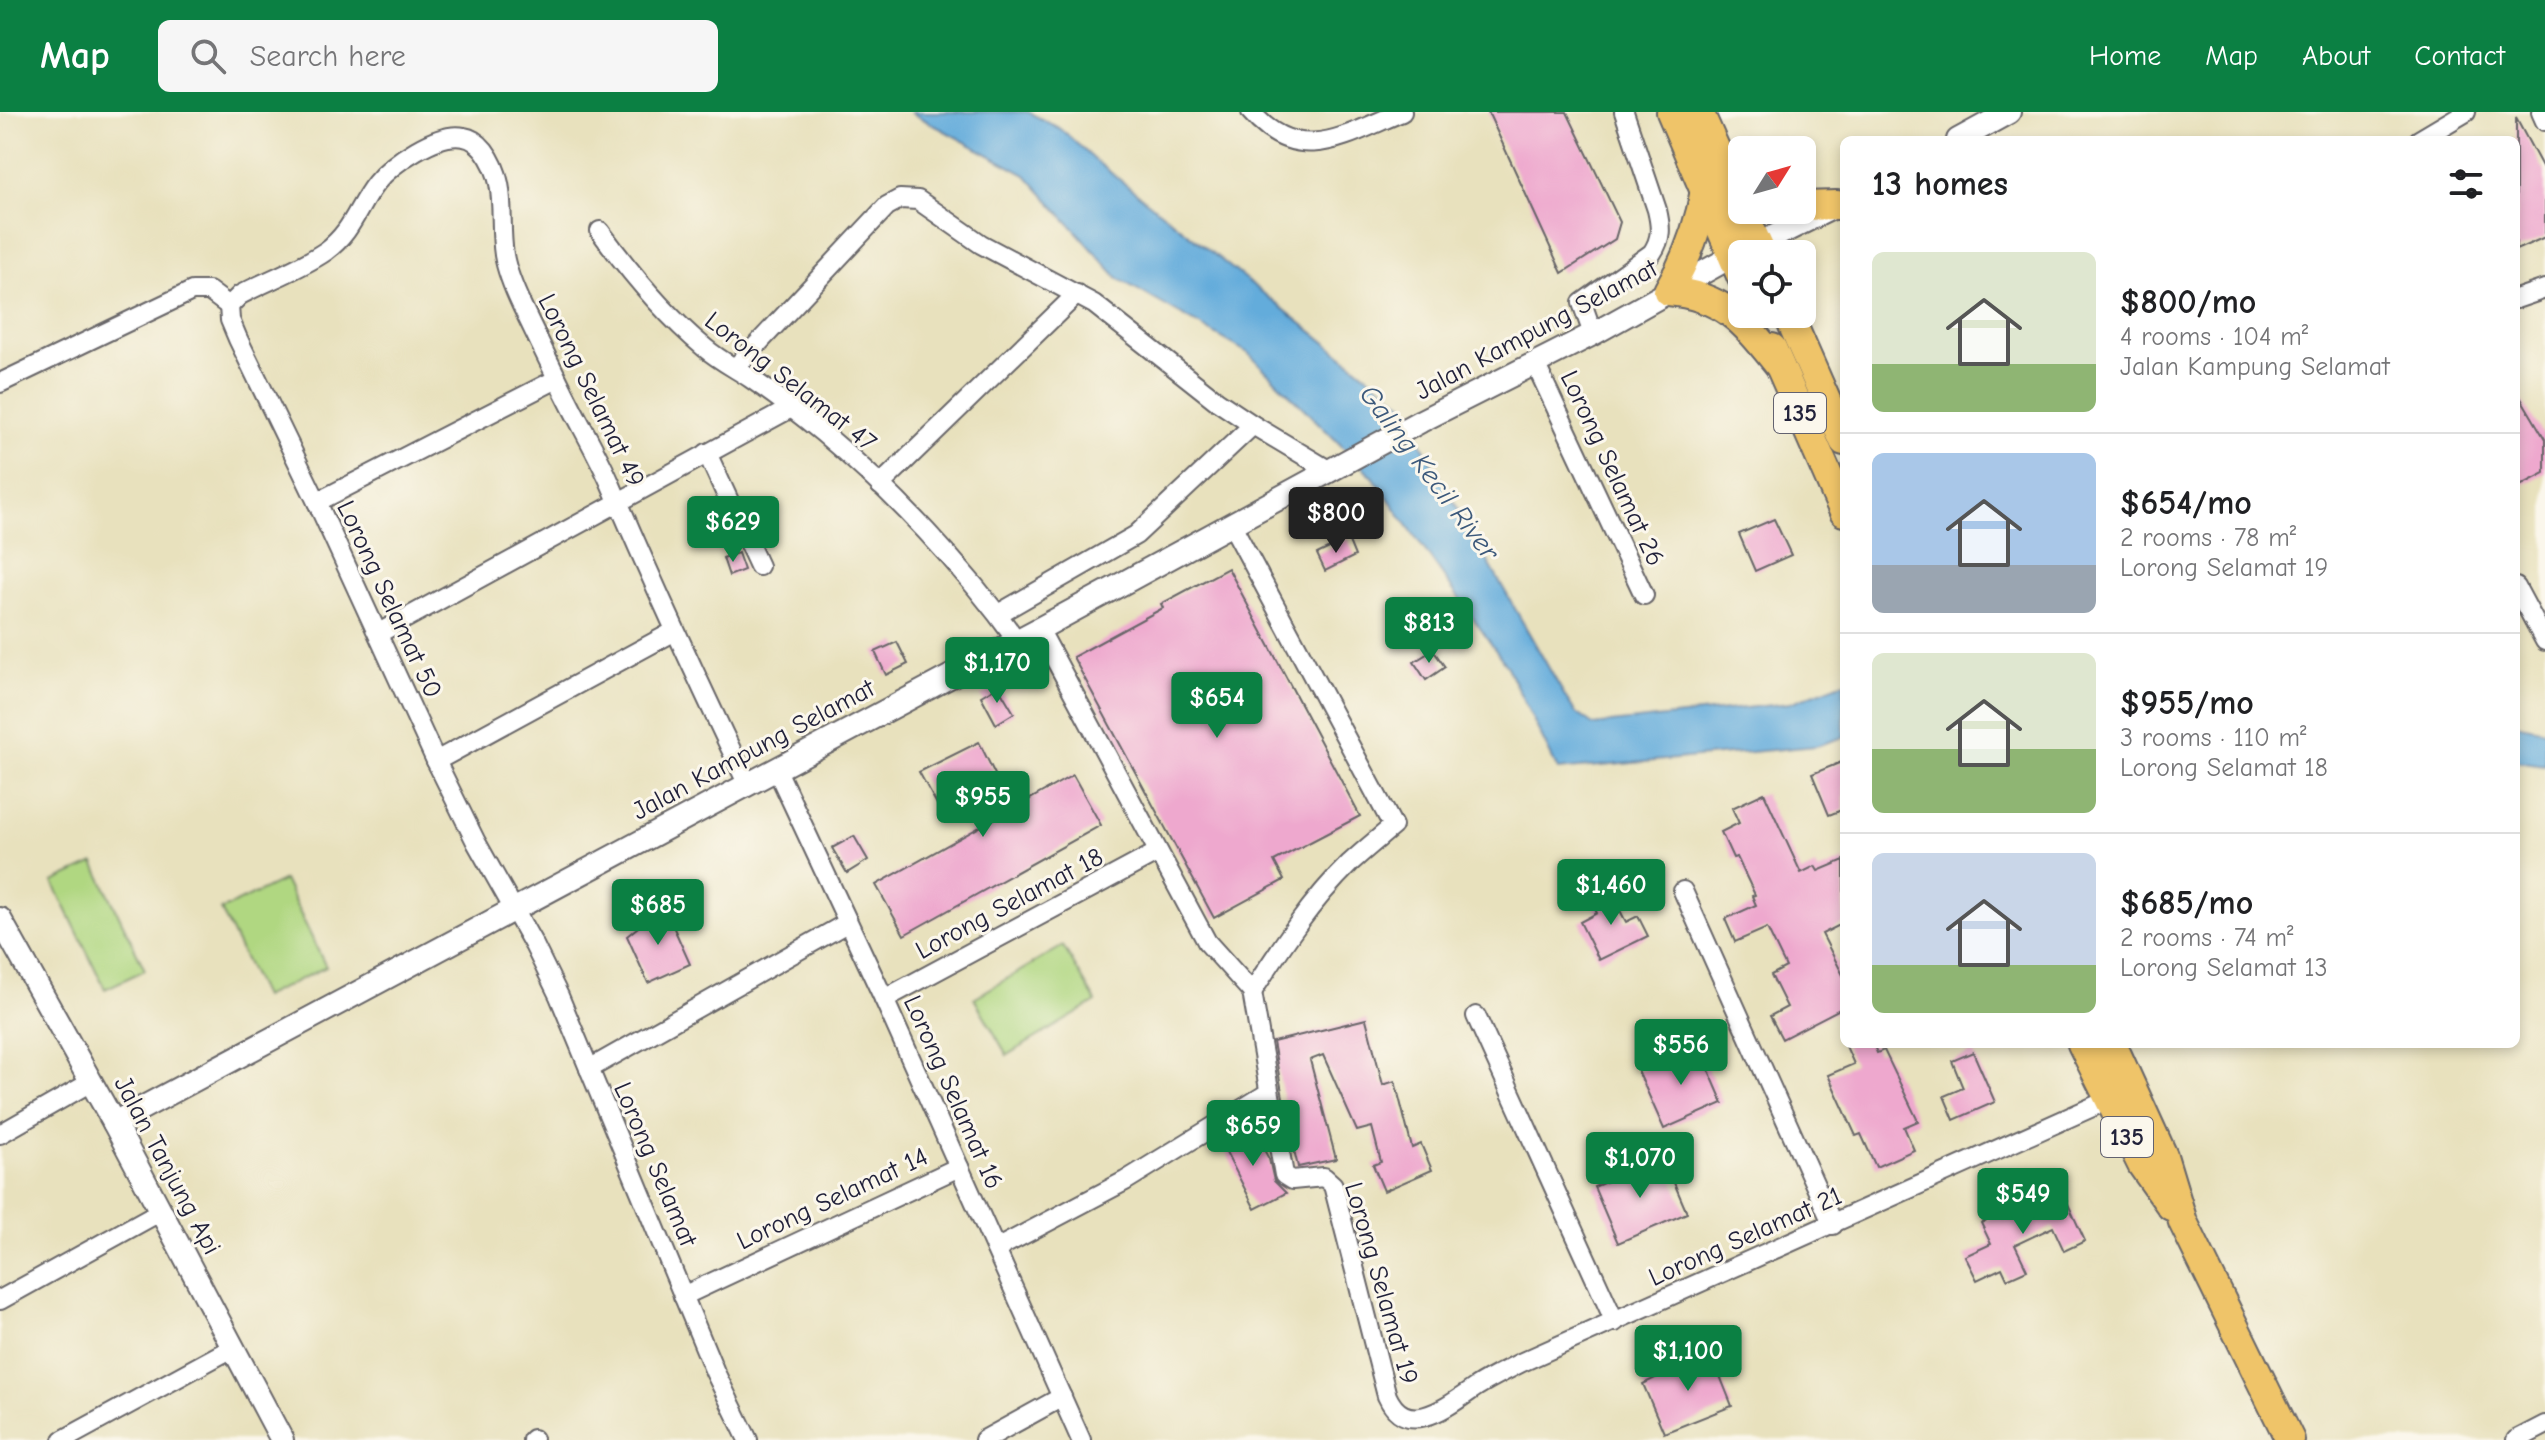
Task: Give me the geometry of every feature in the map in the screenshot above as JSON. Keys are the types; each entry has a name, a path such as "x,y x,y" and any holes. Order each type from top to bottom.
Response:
{"main road":[{"path":"1671,112 1724,182"},
{"path":"1699,112 1743,240"},
{"path":"1724,182 1668,291 1692,293 1724,307 1753,333 1779,365"},
{"path":"1816,205 1840,203"},
{"name":"135","path":"1763,328 1840,503"},
{"name":"135","path":"1794,328 1840,432"},
{"name":"135","path":"2084,1048 2142,1165 2183,1222"},
{"name":"135","path":"2114,1048 2163,1156 2183,1222 2290,1440"}],"street":[{"path":"1251,112 1277,135 1298,143 1317,144 1402,112"},
{"path":"1593,334 1582,303 1652,253 1660,241 1661,225 1657,210 1624,112"},
{"path":"2426,136 2466,112"},
{"path":"2541,112 2545,121"},
{"path":"1965,136 2005,113"},
{"name":"Lorong Selamat 49","path":"229,306 240,295 327,250 357,217 378,180 394,166 436,140 466,137 479,144 491,159 499,177 503,198 501,234 511,281 747,783"},
{"path":"735,368 887,206 900,199 918,200 981,244 1077,294 1253,425 1330,471"},
{"name":"Jalan Kampung Selamat","path":"1780,240 1840,203"},
{"name":"Lorong Selamat 47","path":"600,231 625,267 668,315 707,350 824,434 880,485 984,595 1017,641"},
{"name":"Jalan Kampung Selamat","path":"114,1123 1017,641 1421,421 1593,334 1668,291 1728,267"},
{"path":"2520,298 2545,289"},
{"path":"0,383 192,291 209,291 229,306"},
{"path":"880,485 1077,294"},
{"name":"Lorong Selamat 50","path":"229,306 230,320 238,339 379,633 436,761 514,909"},
{"name":"Lorong Selamat 26","path":"1535,363 1644,595"},
{"path":"317,502 557,379"},
{"path":"379,633 791,408"},
{"path":"998,614 1136,535 1253,425"},
{"path":"707,453 759,566"},
{"path":"1039,629 1207,942 1252,992 1313,905 1349,864 1393,826 1232,525"},
{"path":"2520,594 2545,641"},
{"path":"436,761 675,631"},
{"name":"Lorong Selamat 16","path":"776,768 884,999 1081,1440"},
{"name":"Lorong Selamat 18","path":"884,999 1158,852"},
{"path":"1683,891 1833,1225"},
{"name":"Lorong Selamat","path":"514,909 559,996 683,1296 748,1440"},
{"name":"Jalan Tanjung Api","path":"0,919 114,1123 282,1440"},
{"path":"589,1069 847,923"},
{"name":"Lorong Selamat 19","path":"1252,992 1284,1175 1292,1180 1324,1177 1333,1185 1387,1396 1391,1408 1407,1421"},
{"path":"1476,1016 1615,1322"},
{"path":"0,1134 91,1082"},
{"path":"996,1249 1125,1181 1268,1093"},
{"name":"Lorong Selamat 21","path":"1407,1421 1427,1420 1489,1379 2108,1100"},
{"name":"Lorong Selamat 14","path":"683,1296 959,1167"},
{"path":"0,1300 161,1211"},
{"path":"63,1440 234,1347"},
{"path":"984,1440 1062,1397"},
{"path":"2516,1440 2545,1425"}],"green space":[{"path":"94,863 145,970 105,989 53,882"},
{"path":"284,880 326,967 263,997 221,910"},
{"path":"1063,946 1096,1002 1007,1055 974,998"}],"water":[{"name":"Galing Kecil River","path":"910,112 1028,112 1061,129 1096,161 1406,406 1425,451 1566,698 1576,713 1593,725 1790,703 1840,684 1840,738 1816,746 1558,770 1506,665 1374,478 1248,353 1119,279 1026,175"},
{"path":"2520,725 2545,730 2545,765 2520,762"}],"building":[{"path":"1488,112 1567,112 1620,222 1615,239 1562,273"},
{"path":"2516,118 2545,172 2545,237 2520,248 2520,136 2516,136"},
{"path":"2520,397 2545,439 2545,473 2520,486"},
{"path":"1774,519 1791,555 1755,571 1739,534"},
{"path":"1348,539 1355,556 1325,571 1317,554"},
{"path":"738,553 744,570 729,576 723,558"},
{"path":"1228,568 1360,816 1274,861 1284,880 1214,918 1073,657"},
{"path":"897,642 908,664 886,675 875,652"},
{"path":"1433,650 1445,667 1426,680 1414,662"},
{"path":"998,686 1014,713 996,724 981,696"},
{"path":"979,742 1012,809 1073,775 1101,825 904,935 876,885 994,819 977,784 944,817 919,772"},
{"path":"1840,763 1840,811 1829,815 1812,774"},
{"path":"1764,793 1801,873 1815,866 1818,871 1840,862 1840,925 1822,934 1840,969 1840,1009 1782,1039 1770,1016 1787,1007 1771,975 1786,967 1767,928 1735,942 1725,919 1756,905 1752,896 1755,895 1737,857 1733,858 1721,832 1739,823 1732,808"},
{"path":"854,836 868,860 847,873 832,848"},
{"path":"1609,889 1626,922 1638,916 1648,936 1599,960 1580,922 1597,913 1590,899"},
{"path":"664,906 690,964 648,983 627,936"},
{"path":"1366,1019 1383,1085 1395,1081 1412,1148 1421,1144 1432,1170 1384,1191 1373,1165 1381,1162 1372,1127 1357,1131 1323,1055 1310,1060 1336,1159 1298,1167 1273,1042"},
{"path":"1698,1045 1723,1103 1664,1129 1638,1071"},
{"path":"1847,1048 1875,1048 1877,1053 1884,1050 1918,1121 1904,1127 1914,1150 1876,1167 1861,1134 1856,1136 1828,1075 1854,1064"},
{"path":"1973,1052 1995,1102 1954,1120 1944,1096 1963,1088 1952,1061"},
{"path":"1253,1129 1269,1159 1274,1181 1286,1193 1255,1209 1222,1144"},
{"path":"1663,1157 1687,1213 1618,1243 1594,1187"},
{"path":"2062,1191 2085,1241 2064,1251 2053,1227 2015,1245 2027,1270 2007,1279 2002,1268 1977,1280 1965,1256 1991,1244 1981,1223 2000,1213 2003,1219"},
{"path":"1710,1351 1732,1406 1664,1433 1643,1384"}]}
